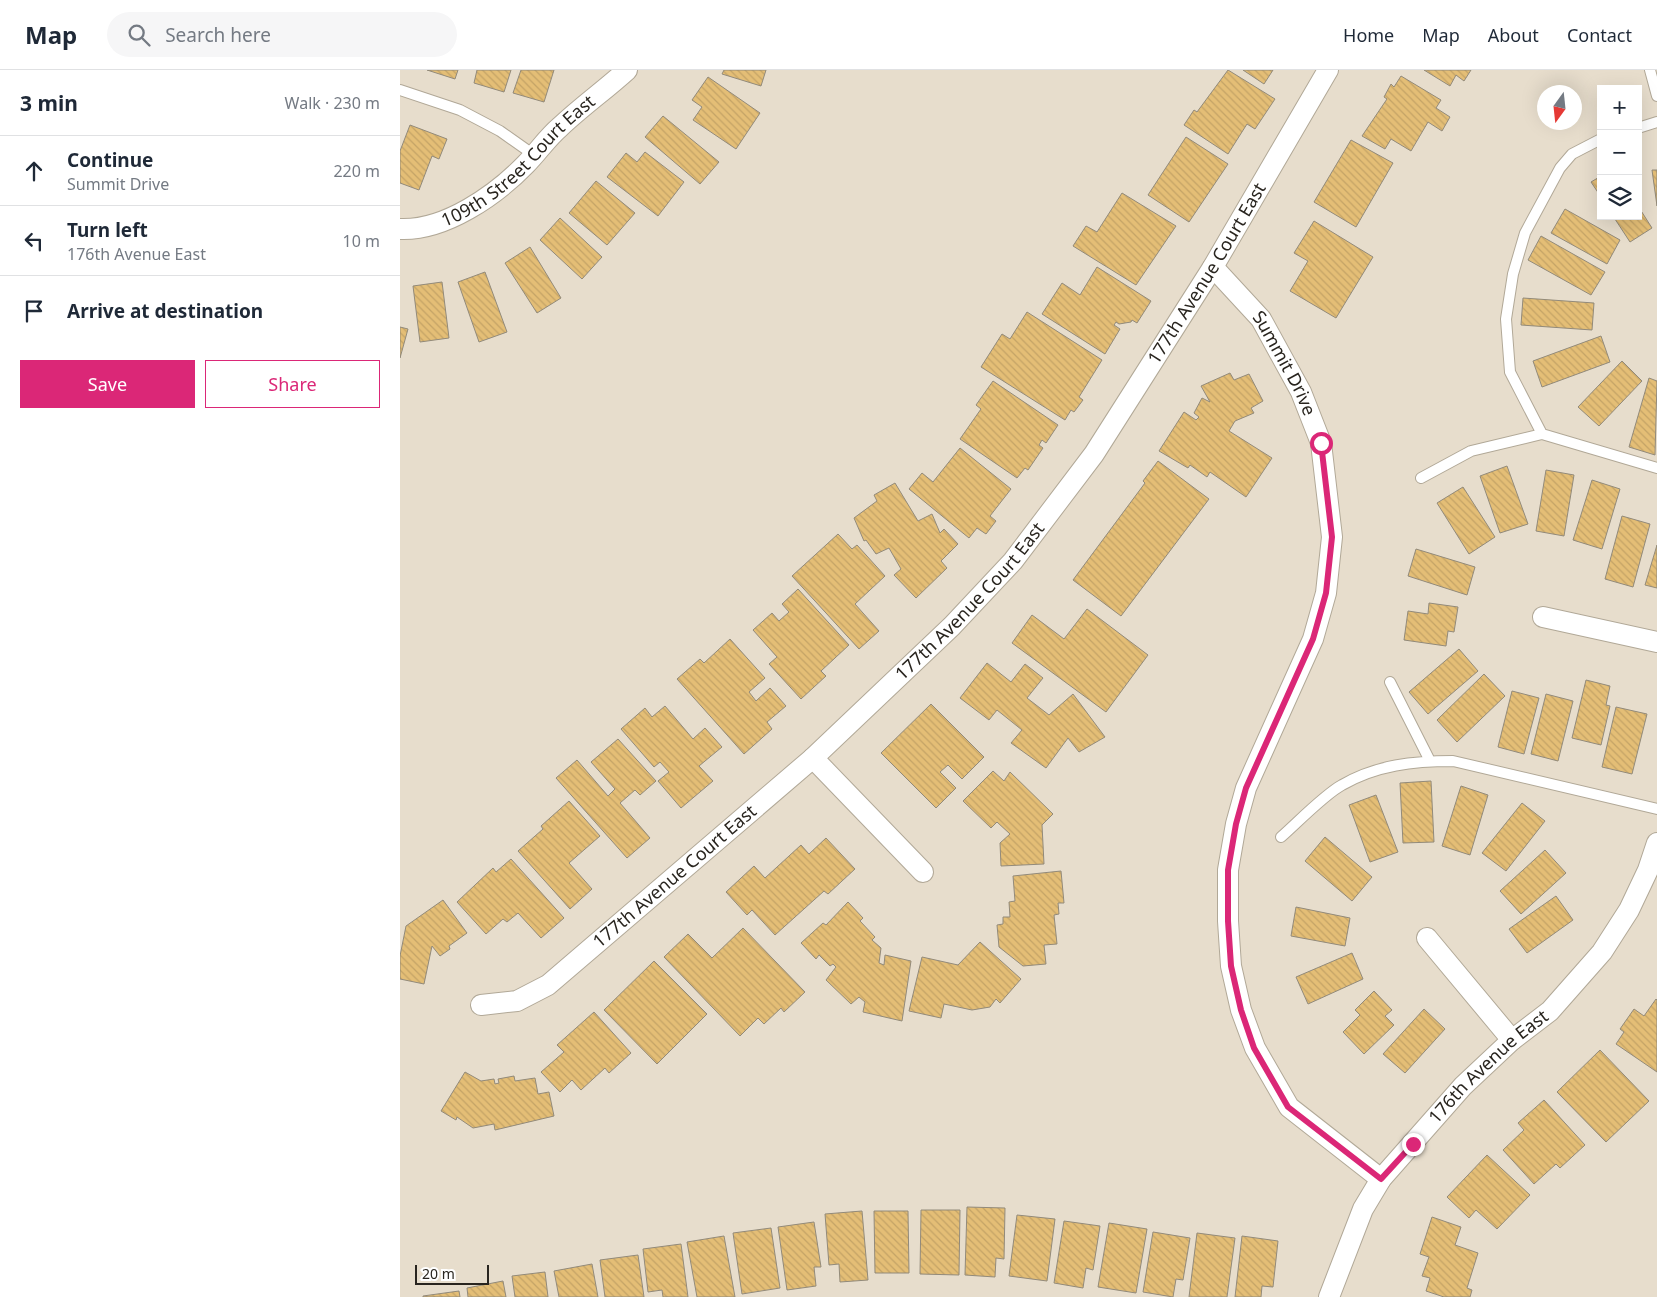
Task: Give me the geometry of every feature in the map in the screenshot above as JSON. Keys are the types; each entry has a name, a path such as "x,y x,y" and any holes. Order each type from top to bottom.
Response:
{"street":[{"name":"109th Street Court East","path":"400,229 425,226 473,207 496,191 578,110 627,70"},
{"name":"177th Avenue Court East","path":"481,1005 517,1001 548,985 813,758 952,626 1013,561 1094,454 1214,267 1328,70"},
{"name":"Summit Drive","path":"1214,267 1261,319 1301,392 1321,443 1332,537 1326,593 1313,639 1246,788 1236,824 1228,870 1228,921 1231,966 1241,1010 1254,1048 1288,1107 1381,1179"},
{"path":"1543,616 1657,642"},
{"path":"813,758 923,872"},
{"name":"176th Avenue East","path":"1328,1297 1363,1209 1381,1179 1463,1086 1512,1040 1550,1011 1602,952 1629,910 1648,870 1657,843"},
{"path":"1427,938 1512,1040"}],"lane":[{"path":"1650,70 1657,96"},
{"path":"400,90 460,110 500,131 534,155"},
{"path":"1642,127 1657,122"},
{"path":"1542,434 1510,372 1506,319 1513,274 1525,233 1560,168 1572,154 1597,141"},
{"path":"1421,478 1471,451 1542,434 1657,468"},
{"path":"1390,682 1430,761"},
{"path":"1281,838 1341,785 1387,766 1430,761 1453,761 1657,809"}],"building":[{"path":"427,70 458,70 455,79"},
{"path":"477,70 511,70 504,92 474,83"},
{"path":"521,70 554,70 544,102 513,93"},
{"path":"724,70 766,70 761,86 722,74"},
{"path":"1228,70 1275,99 1255,129 1247,124 1228,154 1184,125 1194,110 1197,112"},
{"path":"1243,70 1273,70 1264,84"},
{"path":"1424,70 1471,70 1464,81 1456,75 1450,86"},
{"path":"1401,76 1441,100 1436,108 1450,117 1442,131 1428,122 1411,151 1391,139 1385,149 1362,136 1387,99 1384,97 1391,84 1394,87"},
{"path":"708,77 760,113 736,149 693,120 702,107 692,100"},
{"path":"663,116 719,162 700,184 645,137"},
{"path":"410,125 447,139 439,159 432,156 419,190 400,183 400,151"},
{"path":"1186,137 1228,164 1189,222 1148,195"},
{"path":"1351,140 1393,163 1356,227 1314,202"},
{"path":"645,152 684,182 658,216 607,177 626,153 637,162"},
{"path":"1652,170 1657,170 1657,206"},
{"path":"1597,178 1597,191 1591,182"},
{"path":"596,181 635,213 607,245 569,213"},
{"path":"1122,193 1176,226 1136,285 1073,246 1086,226 1097,232"},
{"path":"1565,209 1620,240 1607,264 1551,233"},
{"path":"1642,212 1652,228 1630,242 1616,220 1642,220"},
{"path":"560,218 602,257 582,279 540,240"},
{"path":"1314,221 1373,257 1336,318 1290,291 1308,261 1294,253"},
{"path":"1541,236 1605,272 1591,295 1528,260"},
{"path":"530,247 561,298 537,313 505,263"},
{"path":"1097,267 1151,301 1137,323 1132,320 1131,322 1119,324 1116,322 1114,325 1120,329 1105,354 1042,314 1062,283 1080,295"},
{"path":"485,272 507,332 479,342 458,282"},
{"path":"442,282 449,338 420,342 413,286"},
{"path":"1523,298 1594,303 1592,330 1521,325"},
{"path":"1027,312 1102,360 1079,397 1083,400 1074,412 1071,410 1065,420 981,367 1002,334 1010,339"},
{"path":"400,327 408,329 400,358"},
{"path":"1601,336 1610,362 1542,387 1533,361"},
{"path":"1622,361 1642,381 1599,426 1578,407"},
{"path":"1230,373 1234,380 1249,374 1263,401 1251,408 1254,413 1235,421 1229,431 1272,458 1246,497 1210,472 1207,477 1190,465 1188,468 1159,451 1184,412 1196,420 1199,417 1194,413 1202,398 1210,402 1201,386"},
{"path":"1649,378 1657,381 1655,455 1629,447"},
{"path":"993,381 1058,425 1046,443 1042,440 1039,445 1043,448 1028,470 1025,468 1017,478 960,439 981,409 976,405"},
{"path":"960,448 1011,489 990,516 996,521 986,534 977,528 969,538 909,489 922,473 933,482"},
{"path":"1158,461 1209,499 1121,616 1073,580 1145,483 1143,481"},
{"path":"1507,466 1528,524 1500,533 1480,476"},
{"path":"1546,470 1574,475 1564,536 1536,531"},
{"path":"1592,480 1620,489 1602,549 1573,540"},
{"path":"895,483 918,521 932,514 940,533 944,529 958,544 941,561 947,568 916,598 894,575 901,569 889,548 876,554 866,540 864,541 854,518 877,501 874,495"},
{"path":"1463,487 1495,537 1469,554 1437,503"},
{"path":"1622,516 1650,524 1633,587 1605,579"},
{"path":"838,534 852,549 857,545 885,576 855,604 879,631 859,649 792,576"},
{"path":"1657,545 1657,588 1645,585"},
{"path":"1416,549 1475,567 1467,595 1408,576"},
{"path":"798,589 849,645 821,671 826,676 801,699 769,664 777,657 753,630 772,613 779,621 789,612 782,604"},
{"path":"1429,603 1458,607 1454,632 1448,631 1446,646 1404,640 1408,611 1428,614"},
{"path":"1087,609 1148,655 1106,712 1012,643 1032,615 1064,639"},
{"path":"730,639 765,678 749,692 756,701 770,688 786,706 767,722 772,729 744,754 677,679 700,659 704,663"},
{"path":"1459,649 1478,671 1428,714 1409,692"},
{"path":"987,663 1011,682 1025,664 1043,678 1027,698 1049,715 1073,694 1105,737 1079,752 1068,738 1046,768 1011,743 1022,730 997,710 989,720 960,698"},
{"path":"1484,674 1505,696 1457,742 1437,720"},
{"path":"1586,680 1610,686 1606,705 1610,706 1601,745 1572,738"},
{"path":"1512,691 1539,698 1524,754 1498,747"},
{"path":"1546,694 1573,701 1558,761 1531,754"},
{"path":"931,704 984,757 962,779 948,765 940,772 956,788 936,808 881,753"},
{"path":"665,706 693,739 705,728 722,747 699,766 713,781 681,808 658,781 669,772 660,762 654,767 621,729 645,708 652,717"},
{"path":"1616,707 1647,714 1632,774 1602,767"},
{"path":"618,739 656,781 640,795 635,790 620,803 650,838 627,858 556,778 577,760 608,796 615,789 591,762"},
{"path":"993,771 1004,781 1010,772 1053,814 1042,825 1044,864 1001,866 1000,843 1010,834 997,822 991,828 963,801"},
{"path":"1431,781 1434,842 1403,843 1400,783"},
{"path":"1461,786 1488,795 1470,855 1442,846"},
{"path":"1376,795 1398,852 1370,862 1349,805"},
{"path":"569,801 600,836 569,863 592,889 570,909 518,851 543,829 541,826"},
{"path":"1522,803 1545,821 1506,871 1482,853"},
{"path":"1325,837 1372,877 1352,901 1305,861"},
{"path":"826,838 855,869 828,894 824,891 775,935 752,910 747,915 726,892 754,866 765,878 801,845 809,854"},
{"path":"1545,850 1566,873 1521,914 1500,891"},
{"path":"511,859 564,918 541,938 518,913 507,922 503,919 486,934 457,902 493,868 496,872"},
{"path":"1061,871 1064,903 1058,903 1059,914 1054,915 1057,944 1044,945 1046,964 1023,966 999,947 997,925 1003,924 1003,917 1010,917 1009,902 1015,901 1013,876"},
{"path":"1556,896 1573,920 1527,953 1509,929"},
{"path":"443,900 467,933 449,946 450,949 440,956 432,946 424,984 400,979 400,956 406,926"},
{"path":"848,902 863,918 860,921 875,937 872,940 881,948 879,963 884,965 885,955 911,961 902,1021 863,1012 865,1002 859,997 851,1004 826,980 836,967 833,964 830,966 819,955 816,959 801,943 823,923 826,925"},
{"path":"1296,907 1350,918 1345,946 1291,936"},
{"path":"743,928 805,992 784,1012 781,1008 764,1024 758,1018 740,1036 664,957 688,934 712,958"},
{"path":"980,942 1021,979 1000,1003 996,999 990,1007 972,1010 944,1004 941,1018 909,1011 922,957 958,965"},
{"path":"1352,953 1363,979 1308,1004 1296,977"},
{"path":"654,961 707,1014 657,1064 604,1010"},
{"path":"1374,991 1392,1010 1385,1016 1394,1025 1364,1054 1343,1032 1360,1015 1355,1010"},
{"path":"1656,999 1657,1072 1616,1044 1624,1032 1620,1029 1634,1009 1644,1016"},
{"path":"1424,1009 1445,1029 1405,1073 1383,1054"},
{"path":"594,1012 631,1053 609,1073 605,1068 581,1090 572,1080 560,1092 541,1072 564,1052 557,1045"},
{"path":"1600,1050 1649,1101 1606,1142 1557,1092"},
{"path":"465,1072 481,1081 494,1079 495,1084 499,1083 498,1079 514,1076 515,1081 535,1078 538,1094 549,1092 554,1116 495,1130 494,1124 473,1128 457,1117 456,1120 441,1111"},
{"path":"1544,1100 1585,1145 1560,1168 1556,1164 1534,1184 1503,1150 1524,1130 1518,1123"},
{"path":"1487,1155 1530,1195 1497,1229 1476,1210 1469,1218 1447,1197"},
{"path":"967,1207 1005,1208 1004,1259 996,1258 995,1277 965,1275"},
{"path":"921,1210 960,1210 959,1275 920,1274"},
{"path":"862,1211 868,1280 840,1282 839,1264 829,1265 825,1214"},
{"path":"874,1211 908,1211 909,1273 875,1273"},
{"path":"1017,1215 1055,1219 1047,1281 1009,1276"},
{"path":"1432,1217 1461,1227 1455,1245 1478,1253 1467,1288 1472,1290 1470,1297 1444,1297 1426,1291 1430,1278 1422,1276 1429,1257 1420,1254"},
{"path":"1064,1221 1100,1226 1093,1270 1086,1268 1083,1288 1054,1283"},
{"path":"814,1222 821,1267 814,1267 816,1286 787,1290 778,1227"},
{"path":"1109,1223 1147,1229 1136,1293 1098,1287"},
{"path":"771,1228 780,1288 742,1294 733,1233"},
{"path":"1153,1232 1190,1238 1183,1280 1176,1279 1173,1297 1143,1292"},
{"path":"1197,1233 1235,1238 1227,1297 1189,1297"},
{"path":"724,1236 735,1297 697,1297 687,1242"},
{"path":"1242,1236 1278,1241 1273,1287 1262,1286 1261,1297 1235,1297"},
{"path":"681,1244 688,1297 663,1297 662,1290 648,1292 643,1249"},
{"path":"638,1255 644,1297 605,1297 600,1260"},
{"path":"592,1264 598,1297 559,1297 554,1271"},
{"path":"545,1272 548,1297 515,1297 512,1276"},
{"path":"503,1281 506,1297 468,1297 467,1288"},
{"path":"459,1291 460,1297 423,1297 423,1296"}],"route":[{"path":"1321,443 1328,488 1332,537 1326,593 1313,639 1246,788 1236,824 1228,870 1228,921 1231,966 1241,1010 1254,1048 1288,1107 1381,1179 1413,1144"}]}
